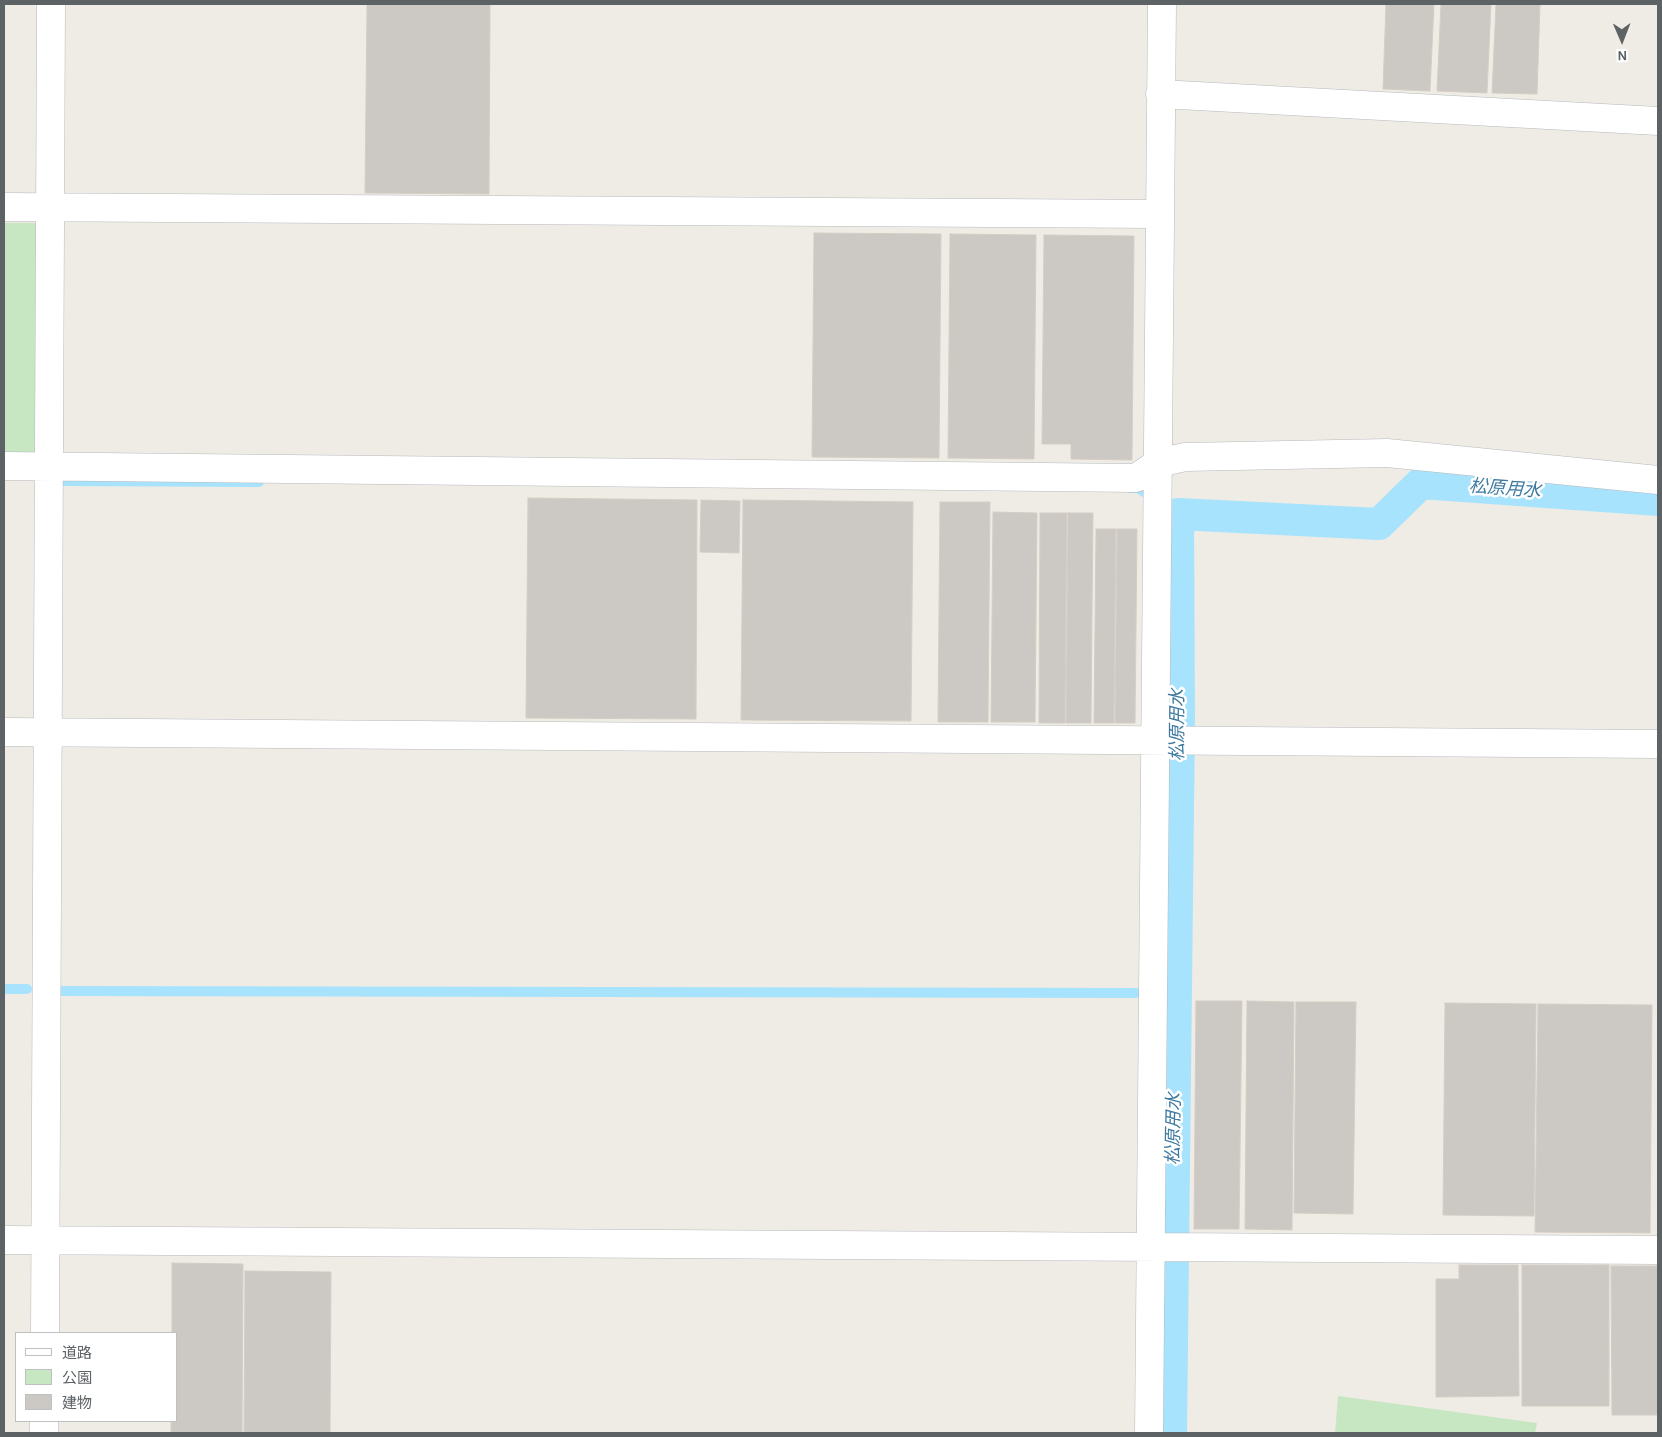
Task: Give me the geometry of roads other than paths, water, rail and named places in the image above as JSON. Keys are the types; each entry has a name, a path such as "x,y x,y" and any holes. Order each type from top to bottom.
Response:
{"street":[{"path":"45,1332 52,4"},
{"path":"1149,1433 1162,4"},
{"path":"1160,94 1658,121"},
{"path":"4,208 1160,214"},
{"path":"4,466 1136,478 1158,463 1185,457 1387,453 1658,480"},
{"path":"4,732 1658,744"},
{"path":"4,1240 1150,1245 1658,1250"}],"waterway":[{"name":"松原用水","path":"63,481 259,482"},
{"name":"松原用水","path":"1171,1433 1179,720 1178,514 1379,524 1421,483 1658,500"},
{"path":"1129,488 1138,488 1178,514"},
{"path":"4,989 27,989"},
{"path":"58,991 1136,993"}]}
